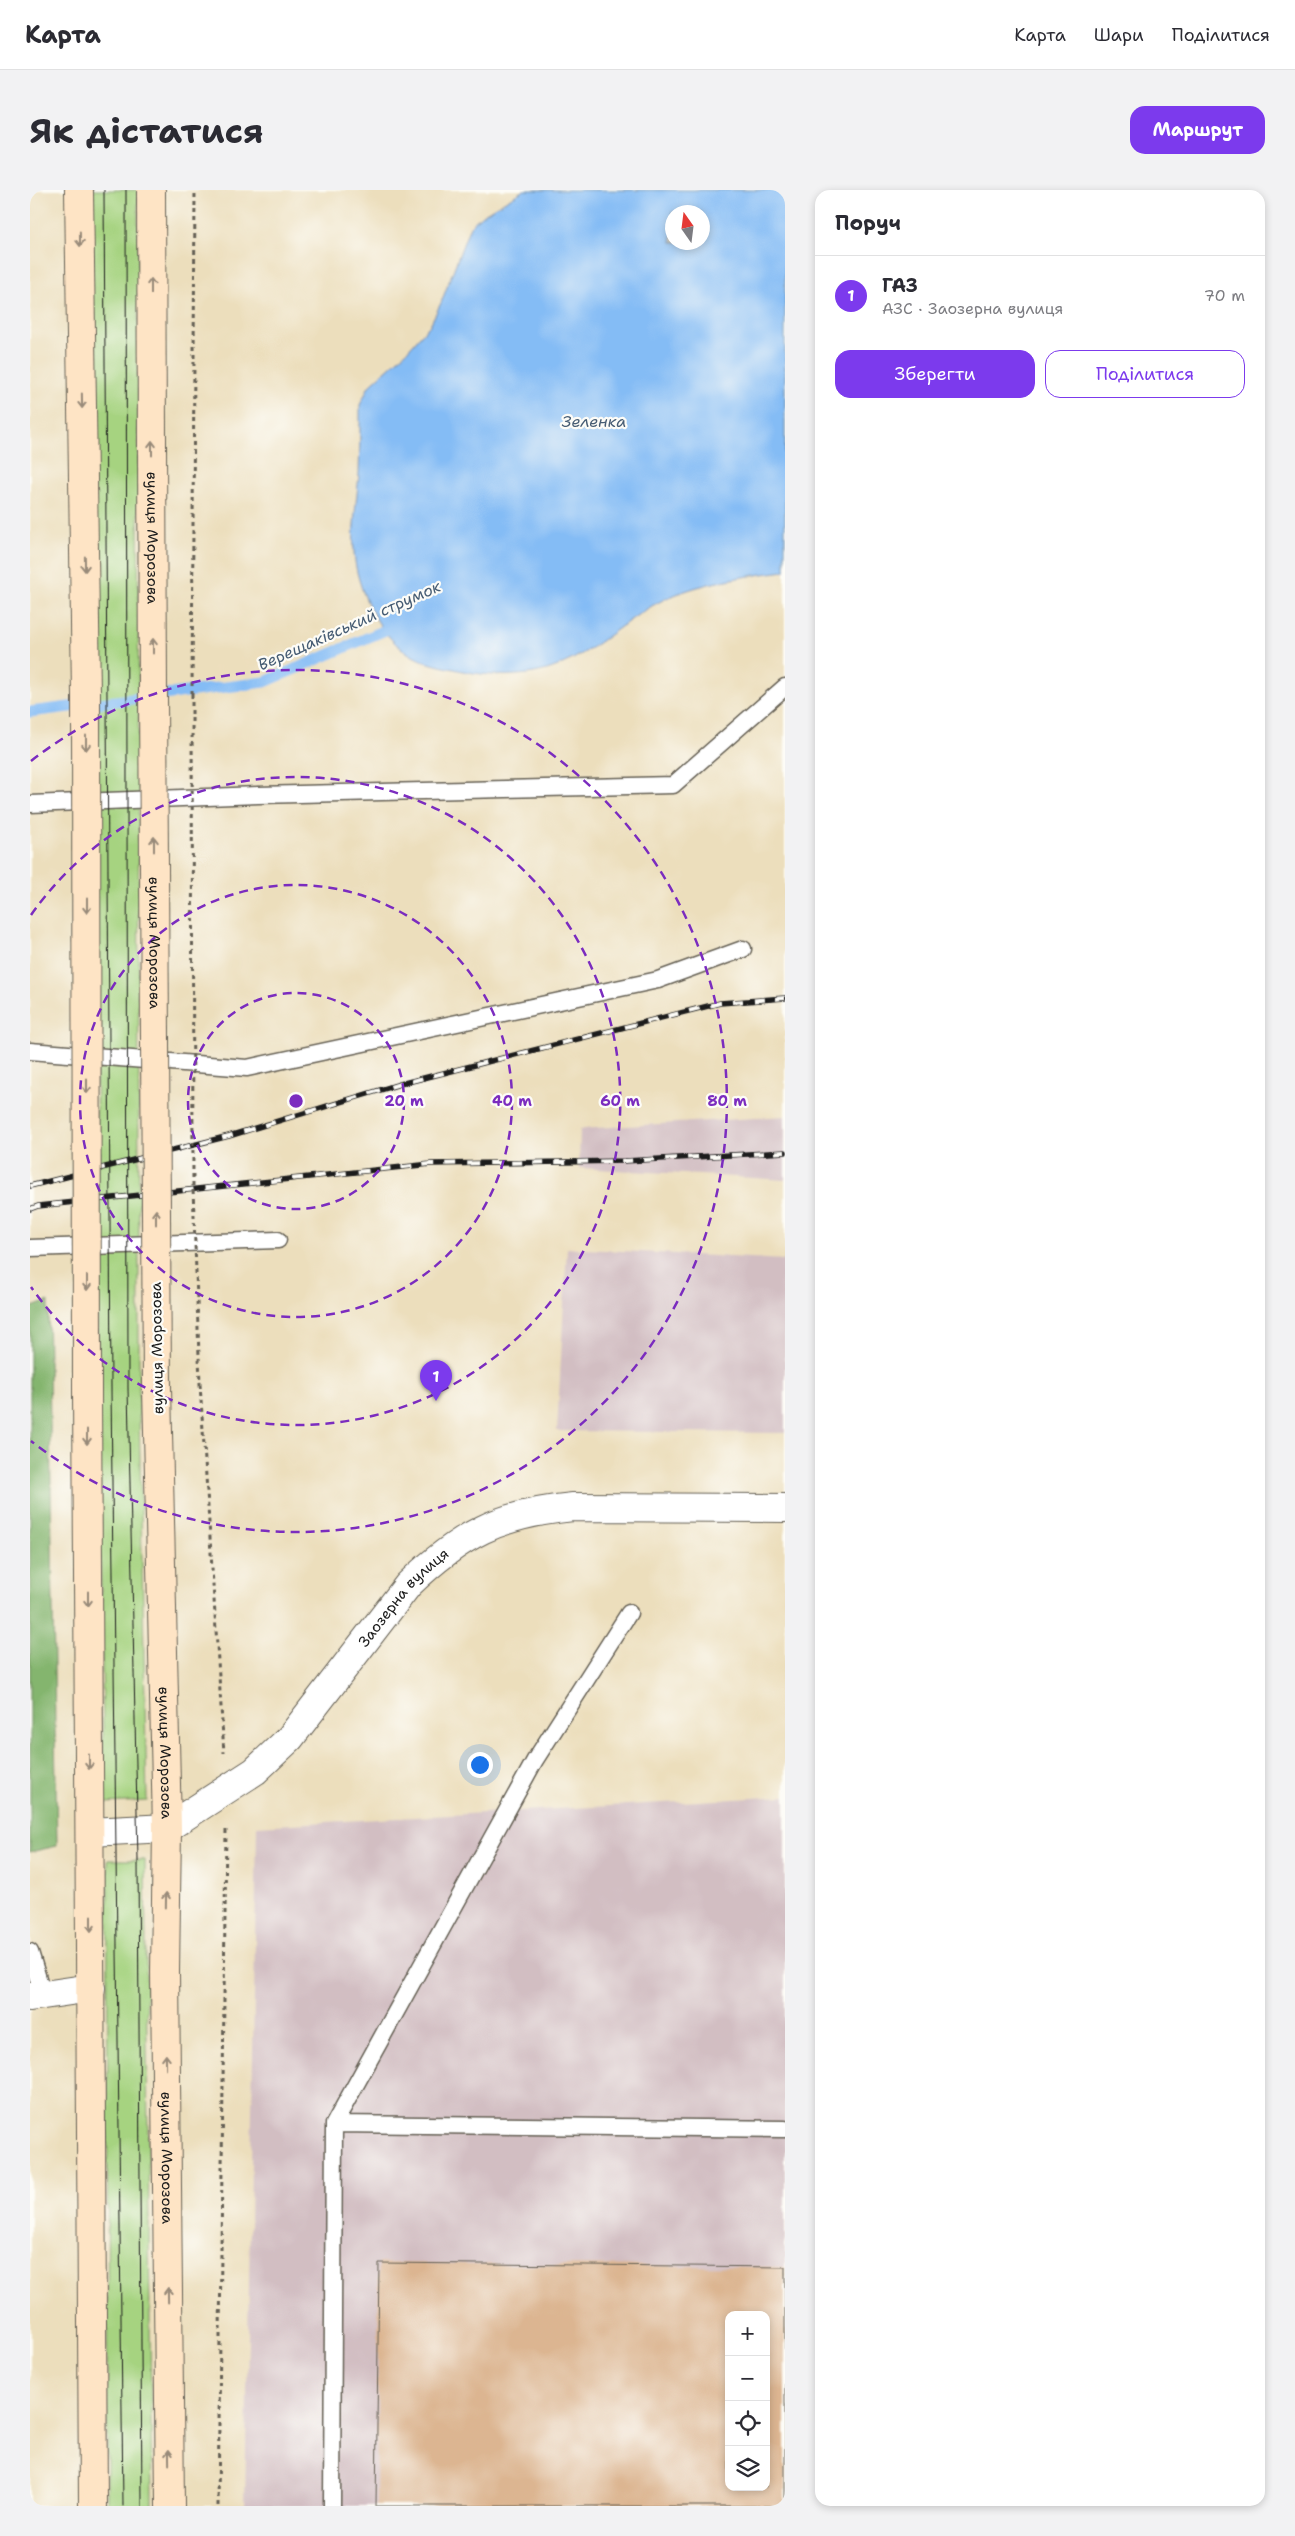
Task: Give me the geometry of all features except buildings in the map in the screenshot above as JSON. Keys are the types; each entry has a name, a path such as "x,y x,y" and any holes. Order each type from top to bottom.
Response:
{"main road":[{"path":"79,190 86,695 87,1388 93,2506"},
{"name":"вулиця Морозова","path":"151,190 157,1388 167,1828 165,1972 170,2506"}],"street":[{"name":"Заозерна вулиця","path":"167,1828 255,1771 290,1738 408,1585 432,1562 460,1541 486,1526 533,1512 572,1507 785,1508"},
{"path":"90,1832 167,1828"},
{"path":"36,1996 91,1988"}],"lane":[{"path":"30,804 673,785 785,687"},
{"path":"30,1051 247,1068 658,980 743,949"},
{"path":"30,1248 278,1240"},
{"path":"332,2506 334,2124 535,1760 629,1613"},
{"path":"30,1952 36,1996"},
{"path":"334,2124 785,2129"}],"path":[{"path":"195,190 192,694 194,1243 219,1713 227,1788 218,2506"}],"shaded area":[{"path":"785,1116 785,1180 579,1168 580,1129"},
{"path":"567,1248 785,1260 785,1433 557,1431"},
{"path":"785,1796 785,2506 245,2506 257,1826"}],"green space":[{"path":"91,190 138,190 139,1412 147,1801 104,1803 98,1373"},
{"path":"48,1301 57,1846 30,1852 30,1308"},
{"path":"108,1860 145,1860 152,2506 107,2506"}],"water":[{"name":"Зеленка","path":"524,190 785,190 785,571 710,584 681,592 653,605 573,659 558,666 533,673 520,675 479,674 436,665 418,659 408,653 387,635 370,609 364,595 354,552 354,523 359,473 360,405 369,386 406,352 430,325 441,303 470,226 482,215"}],"waterway":[{"name":"Верещаківський струмок","path":"30,712 265,682 397,625"}],"tram line":[{"path":"104,190 111,1388 123,2506"},
{"path":"126,190 128,1388 138,1860 142,2506"}],"railway":[{"path":"30,1186 229,1136 400,1084 720,1003 785,998"},
{"path":"30,1209 38,1206 431,1164 625,1161 785,1152"}],"place":[{"name":"ГАЗ","path":"436,1401"}]}
